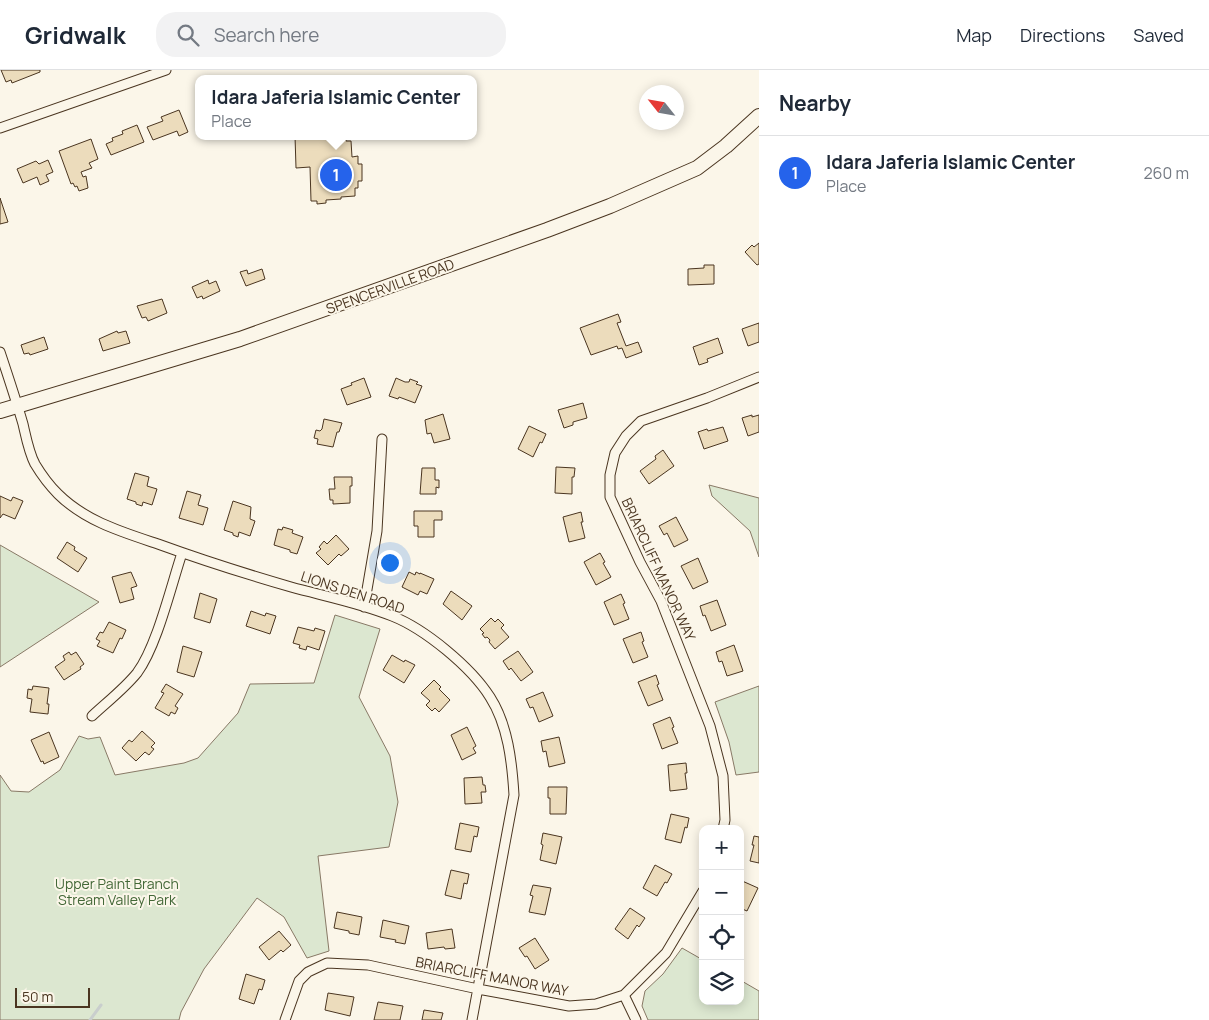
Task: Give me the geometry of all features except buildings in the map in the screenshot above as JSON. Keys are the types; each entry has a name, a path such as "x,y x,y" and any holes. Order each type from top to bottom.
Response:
{"main road":[{"name":"SPENCERVILLE ROAD","path":"0,411 240,339 583,216 697,168 726,146 759,116"}],"street":[{"path":"0,128 166,70"},
{"name":"LIONS DEN ROAD","path":"0,352 34,462 45,479 82,514 110,527 182,553 393,616 415,628 448,652 470,673 490,697 506,739 512,766 514,795 472,1020"},
{"name":"BRIARCLIFF MANOR WAY","path":"724,825 723,776 710,726 661,601 640,562 610,496 610,475 615,453 626,436 641,421 759,377"},
{"path":"364,607 377,531 382,439"},
{"path":"92,716 137,673 146,657 182,553"},
{"name":"BRIARCLIFF MANOR WAY","path":"285,1020 300,981 308,972 327,963 368,966 478,990 569,1006 596,1004 624,995 666,953 699,899"},
{"path":"624,995 636,1020"}],"green space":[{"path":"709,485 759,498 759,557 750,531 712,496"},
{"path":"0,545 99,602 0,667"},
{"name":"Upper Paint Branch Stream Valley Park","path":"335,615 380,629 359,697 390,756 398,802 389,847 318,856 329,951 307,958 284,917 257,898 204,969 181,1012 179,1020 0,1020 0,775 11,791 29,792 60,770 79,736 88,739 100,737 115,775 184,763 198,758 238,713 250,684 314,683"},
{"path":"759,686 759,772 736,775 729,742 715,702"},
{"path":"682,948 699,958 699,1005 744,1005 744,982 759,991 759,1020 648,1020 642,1006 645,991 663,974"}],"waterway":[{"path":"90,1020 101,1005"}],"place":[{"name":"Idara Jaferia Islamic Center","path":"336,175"}]}
